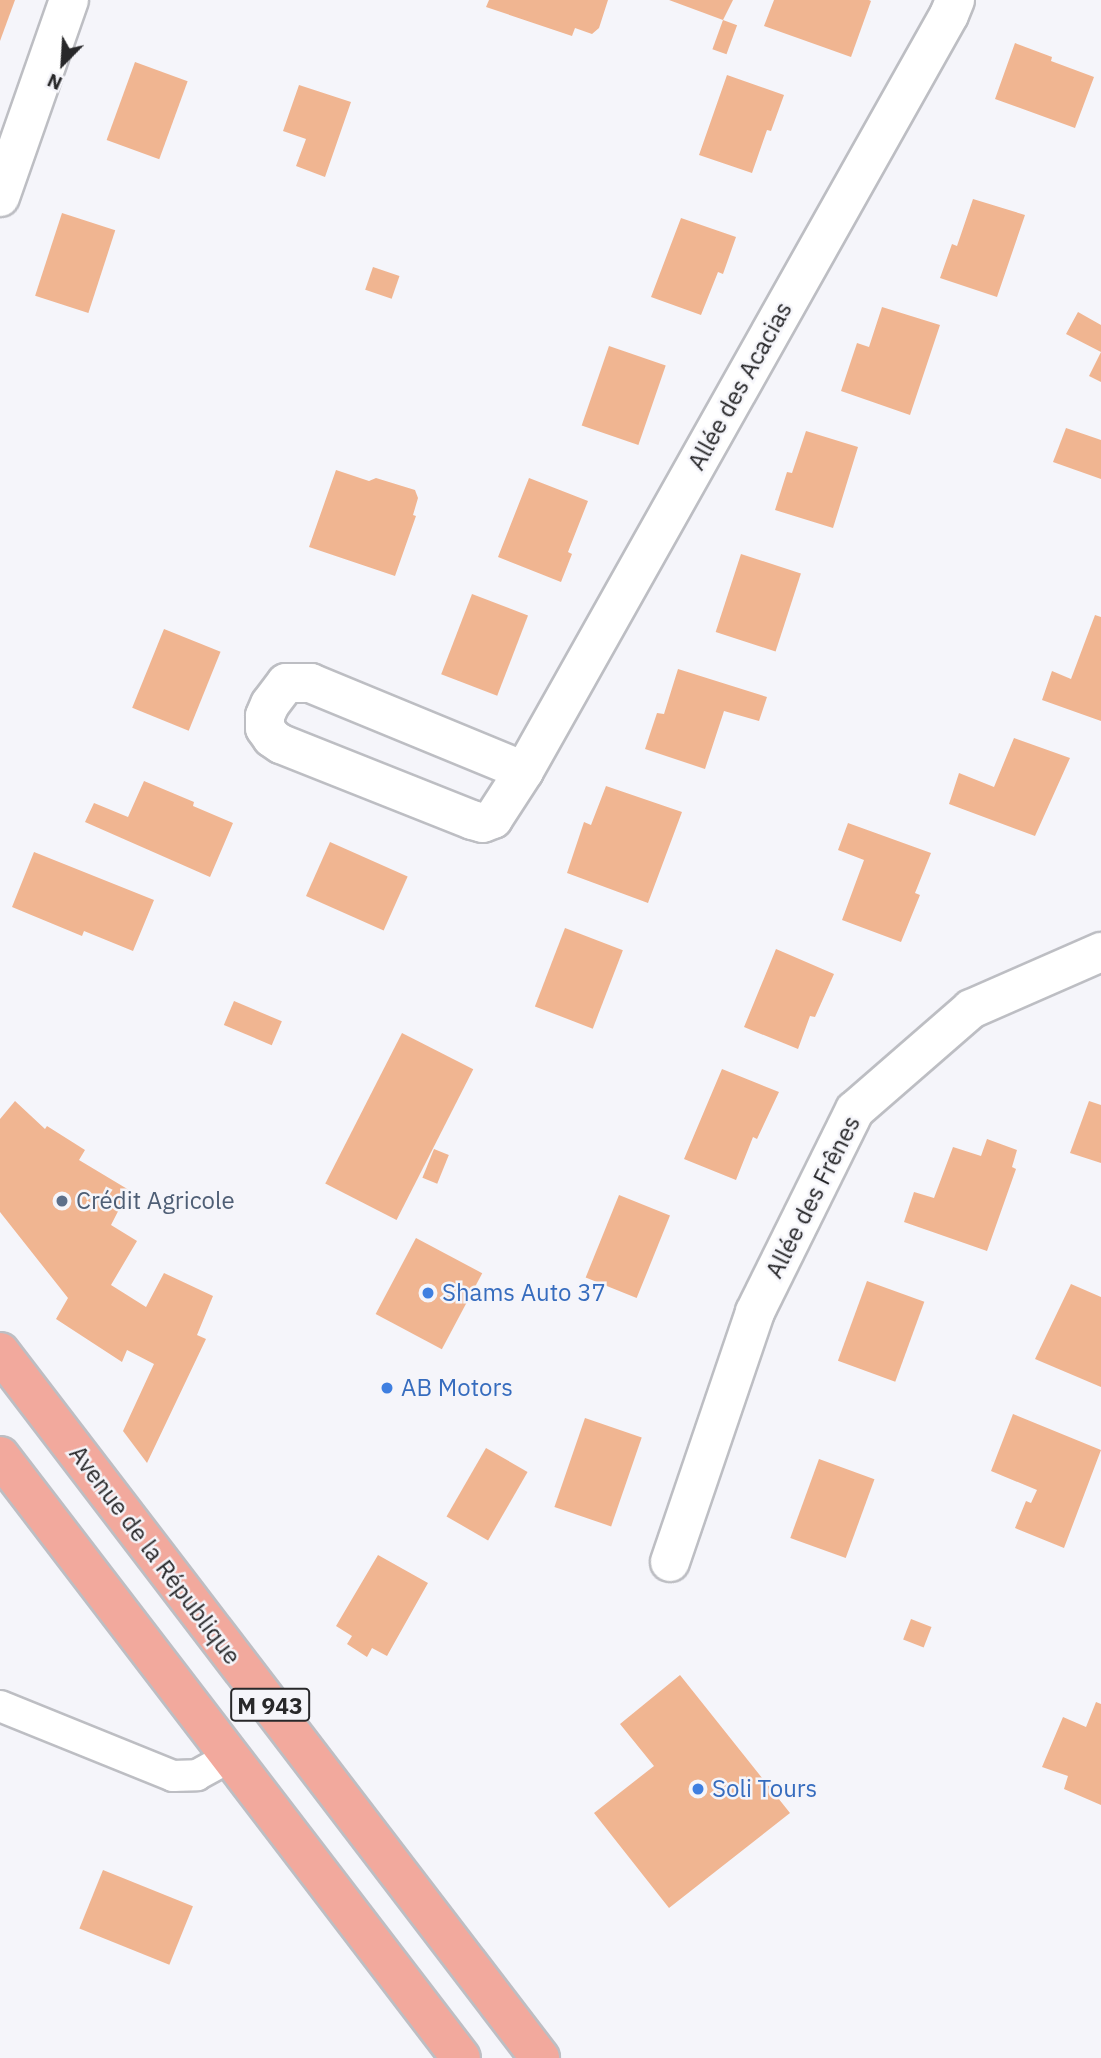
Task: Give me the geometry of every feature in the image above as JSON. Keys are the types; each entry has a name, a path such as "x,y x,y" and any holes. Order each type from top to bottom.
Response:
{"main road":[{"name":"Avenue de la République","path":"0,1352 540,2058"},
{"name":"M 943","path":"0,1456 228,1758 461,2058"}],"street":[{"path":"0,197 69,0"},
{"name":"Allée des Acacias","path":"524,771 311,683 286,683 270,704 265,716 265,727 272,738 281,744 472,820 483,823 493,819 524,771 955,0"},
{"name":"Allée des Frênes","path":"670,1562 755,1312 855,1111 971,1009 1101,952"}],"lane":[{"path":"0,1706 173,1776 197,1775 228,1758"}],"building":[{"path":"0,0 15,0 0,41"},
{"path":"489,0 608,0 599,28 592,34 575,28 572,36 486,7"},
{"path":"669,0 733,0 723,20"},
{"path":"774,0 871,1 851,57 764,26"},
{"path":"723,20 737,25 726,54 712,49"},
{"path":"1015,43 1052,57 1051,61 1094,77 1075,128 995,99"},
{"path":"135,62 188,81 159,159 107,140"},
{"path":"727,75 784,95 771,131 767,130 752,173 699,155"},
{"path":"299,85 351,102 325,177 296,166 306,139 283,131"},
{"path":"973,199 1025,215 997,297 940,278 952,244 957,246"},
{"path":"62,213 115,230 88,313 35,296"},
{"path":"681,218 736,237 723,274 718,272 701,315 651,297"},
{"path":"373,267 399,276 392,299 365,290"},
{"path":"882,307 940,325 910,415 841,391 857,343 869,347"},
{"path":"1078,312 1101,325 1101,352 1066,334"},
{"path":"609,346 666,366 638,445 582,425"},
{"path":"1101,352 1101,382 1089,376"},
{"path":"1066,428 1101,440 1101,479 1053,462"},
{"path":"806,431 858,447 833,528 775,510 787,472 792,473"},
{"path":"336,470 369,481 376,478 415,490 418,498 413,515 416,516 395,576 309,547"},
{"path":"529,478 588,501 568,552 572,554 561,582 498,557"},
{"path":"741,554 801,573 776,651 716,632"},
{"path":"472,594 528,616 497,696 441,674"},
{"path":"1095,615 1101,617 1101,721 1042,700 1052,671 1071,679"},
{"path":"164,629 221,652 189,731 132,708"},
{"path":"678,669 767,697 759,721 724,711 705,769 645,749 657,713 664,714"},
{"path":"1014,738 1070,758 1035,836 949,804 959,773 994,787"},
{"path":"144,781 194,802 193,806 233,823 210,877 85,822 94,803 128,817"},
{"path":"606,786 682,812 648,903 567,873 584,822 591,825"},
{"path":"848,823 931,853 915,893 920,895 901,942 842,920 864,860 838,850"},
{"path":"330,842 408,877 384,930 306,896"},
{"path":"34,852 154,900 133,951 84,931 82,936 12,907"},
{"path":"565,928 623,950 593,1029 535,1006"},
{"path":"776,949 834,974 815,1017 810,1016 798,1049 744,1027"},
{"path":"234,1001 282,1021 272,1045 224,1025"},
{"path":"402,1033 473,1069 397,1220 325,1184"},
{"path":"722,1069 779,1092 757,1139 753,1137 736,1180 684,1159"},
{"path":"15,1101 45,1129 47,1126 85,1150 79,1160 129,1190 111,1225 137,1241 111,1285 146,1307 164,1273 213,1296 197,1335 206,1339 147,1463 123,1431 154,1364 127,1350 122,1362 56,1319 68,1298 0,1212 0,1119"},
{"path":"1089,1101 1101,1105 1101,1163 1070,1153"},
{"path":"987,1139 1017,1150 1012,1167 1016,1169 987,1251 904,1222 914,1192 934,1198 953,1147 981,1156"},
{"path":"434,1149 449,1155 437,1184 422,1178"},
{"path":"619,1195 670,1216 637,1298 586,1278"},
{"name":"Shams Auto 37","path":"416,1238 482,1273 442,1349 376,1314"},
{"path":"867,1281 924,1302 895,1382 838,1361"},
{"path":"1071,1284 1101,1297 1101,1387 1035,1359"},
{"path":"1013,1414 1101,1450 1064,1548 1015,1528 1026,1501 1031,1503 1037,1490 991,1471"},
{"path":"585,1418 642,1438 611,1526 554,1507"},
{"path":"486,1448 528,1472 488,1540 446,1516"},
{"path":"819,1459 874,1479 846,1558 790,1538"},
{"path":"378,1555 428,1583 387,1656 372,1648 367,1657 347,1644 352,1636 336,1626"},
{"path":"911,1619 932,1627 924,1647 903,1640"},
{"name":"Soli Tours","path":"680,1675 790,1813 669,1908 594,1813 654,1766 620,1724"},
{"path":"1096,1702 1101,1704 1101,1805 1064,1789 1068,1776 1042,1767 1063,1717 1086,1727"},
{"path":"103,1870 193,1906 169,1965 79,1928"}],"place":[{"name":"Crédit Agricole","path":"62,1201"},
{"name":"Shams Auto 37","path":"428,1293"},
{"name":"AB Motors","path":"387,1388"},
{"name":"Soli Tours","path":"698,1789"}]}
